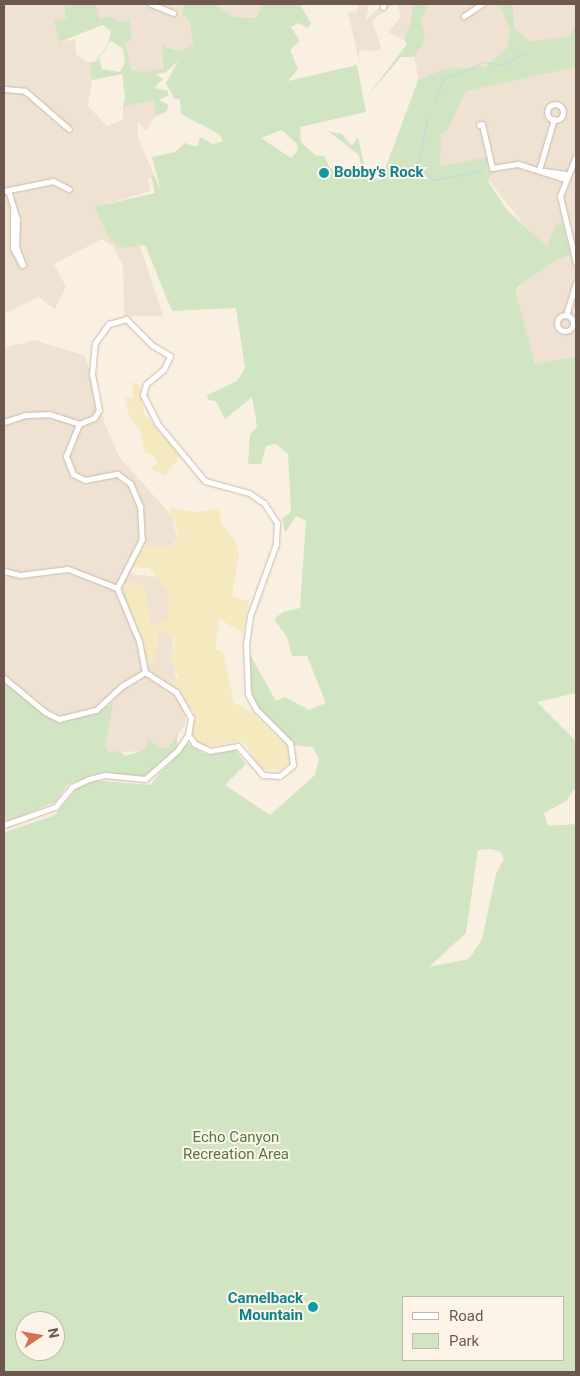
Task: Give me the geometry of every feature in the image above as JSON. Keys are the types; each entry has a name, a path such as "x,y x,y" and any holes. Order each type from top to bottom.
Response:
{"street":[{"path":"151,4 173,13"},
{"path":"464,16 482,4"},
{"path":"4,89 25,91 69,129"},
{"path":"542,170 554,119"},
{"path":"479,125 482,124 492,168 515,163 566,177"},
{"path":"576,156 560,196 576,263"},
{"path":"13,209 13,248 23,265 16,247 17,219 6,191 53,181 68,189"},
{"path":"566,315 576,283"},
{"path":"4,422 26,415 49,414 79,424 94,418 99,410 92,375 95,343 109,324 126,319 170,356 164,369 146,384 143,395 157,423 204,481 249,493 264,503 277,523 276,544 250,616 246,644 248,694 256,709 290,743 293,765 280,776 263,775 238,746 210,751 195,744 188,735"},
{"path":"79,424 66,456 73,474 85,480 117,474 130,483 140,506 142,539 117,588"},
{"path":"4,571 20,574 68,569 117,588 139,641 145,672"},
{"path":"4,825 55,807 72,787 89,779 105,775 145,779 178,750 188,735 191,714 167,684 145,672"},
{"path":"4,678 45,712 59,719 96,710 122,686 145,672"}],"shaded area":[{"path":"4,4 64,4 66,18 59,42 75,39 76,54 89,63 92,80 88,106 107,126 123,120 123,107 153,100 156,116 146,131 138,121 137,135 154,175 148,180 151,191 95,207 109,235 140,246 163,316 124,316 123,266 113,246 102,239 54,264 66,287 55,309 38,297 4,314 4,195 53,185 55,178 4,189"},
{"path":"96,4 184,4 182,15 189,20 193,44 182,51 165,46 164,68 144,72 131,69 117,22 112,16 98,19"},
{"path":"215,4 262,4 257,18 233,17"},
{"path":"358,4 369,4 366,20 383,4 412,4 412,18 404,40 388,32 401,17 398,5 392,5 372,21 381,47 378,51 359,50 360,66 348,13 357,11"},
{"path":"428,4 576,4 576,357 541,365 532,361 516,293 545,252 488,179 441,189 414,57 422,45 425,34 421,21"},
{"path":"35,340 85,356 106,427 120,458 173,517 177,540 165,553 141,550 130,574 158,577 169,590 175,673 186,722 169,751 107,752 105,746 110,702 93,714 59,723 4,685 4,348"}],"green space":[{"name":"Echo Canyon Recreation Area","path":"64,4 96,4 99,19 112,16 118,22 129,20 132,38 125,44 131,69 144,72 164,68 162,46 182,51 193,44 189,20 182,15 184,4 215,4 233,17 257,18 262,4 300,4 311,24 308,28 298,23 291,27 300,41 290,50 298,69 288,81 357,65 366,112 300,127 301,142 315,155 324,156 330,168 363,176 359,155 328,131 342,134 352,146 358,137 367,177 381,180 418,80 444,69 485,67 507,48 510,31 502,10 494,4 513,4 514,28 530,42 569,36 576,23 576,67 466,91 447,131 441,134 440,166 488,157 486,170 493,171 488,181 507,210 547,247 556,224 562,223 570,255 550,263 518,287 516,293 535,364 576,357 576,693 537,702 576,741 576,787 566,801 544,813 548,826 576,824 576,1372 4,1372 5,832 55,815 78,787 91,780 150,785 187,743 204,754 235,750 246,764 225,785 270,815 315,775 319,759 313,747 293,745 253,702 248,651 276,701 285,697 309,710 326,703 307,656 292,656 287,637 274,619 283,612 300,608 306,521 296,516 285,533 282,518 291,512 288,454 276,444 266,446 261,464 248,464 250,435 257,426 252,397 225,419 216,401 208,400 207,395 237,381 245,368 236,308 172,311 145,245 119,248 108,236 94,207 155,193 151,176 154,175 161,191 152,157 175,152 185,143 197,147 200,137 213,144 223,141 219,134 181,114 180,100 174,98 166,83 178,61 166,72 156,74 163,79 154,88 167,90 169,95 159,100 169,105 166,112 156,116 153,100 123,107 125,98 122,74 92,80 89,63 96,61 108,44 111,31 103,25 59,42 54,21 66,18","holes":["111,41 123,49 125,62 120,72 102,69 99,58","282,130 297,144 298,150 291,158 261,138","491,849 501,852 504,859 496,874 482,939 469,959 429,967 466,933 478,850"]},
{"path":"412,4 428,4 421,21 425,34 422,46 414,57 401,57 366,98 407,44 404,40 412,18"},
{"path":"4,682 59,723 93,714 113,703 105,746 108,752 120,751 125,756 146,749 147,739 160,748 169,747 177,734 177,749 147,776 132,778 104,772 91,776 67,785 57,801 10,821 4,820"}],"sand":[{"path":"128,381 140,386 144,414 181,455 165,475 153,471 151,467 157,463 154,456 145,452 140,430 130,419 125,398 133,397 133,387"},
{"path":"169,508 196,512 219,508 222,525 235,540 239,554 232,597 249,601 243,633 219,619 215,649 223,652 234,703 251,711 288,747 289,762 281,771 260,769 245,743 239,741 206,748 196,743 193,737 194,713 172,684 179,676 170,658 175,638 159,629 155,663 147,663 123,585 134,582 144,586 152,626 168,618 168,591 149,568 130,567 144,544 162,548 175,544 178,530"}],"waterway":[{"path":"435,100 443,80 484,62 503,65 524,52"},
{"path":"427,119 418,165 433,180 481,171"}],"place":[{"name":"Bobby's Rock","path":"324,173"},
{"name":"Camelback Mountain","path":"313,1307"}]}
